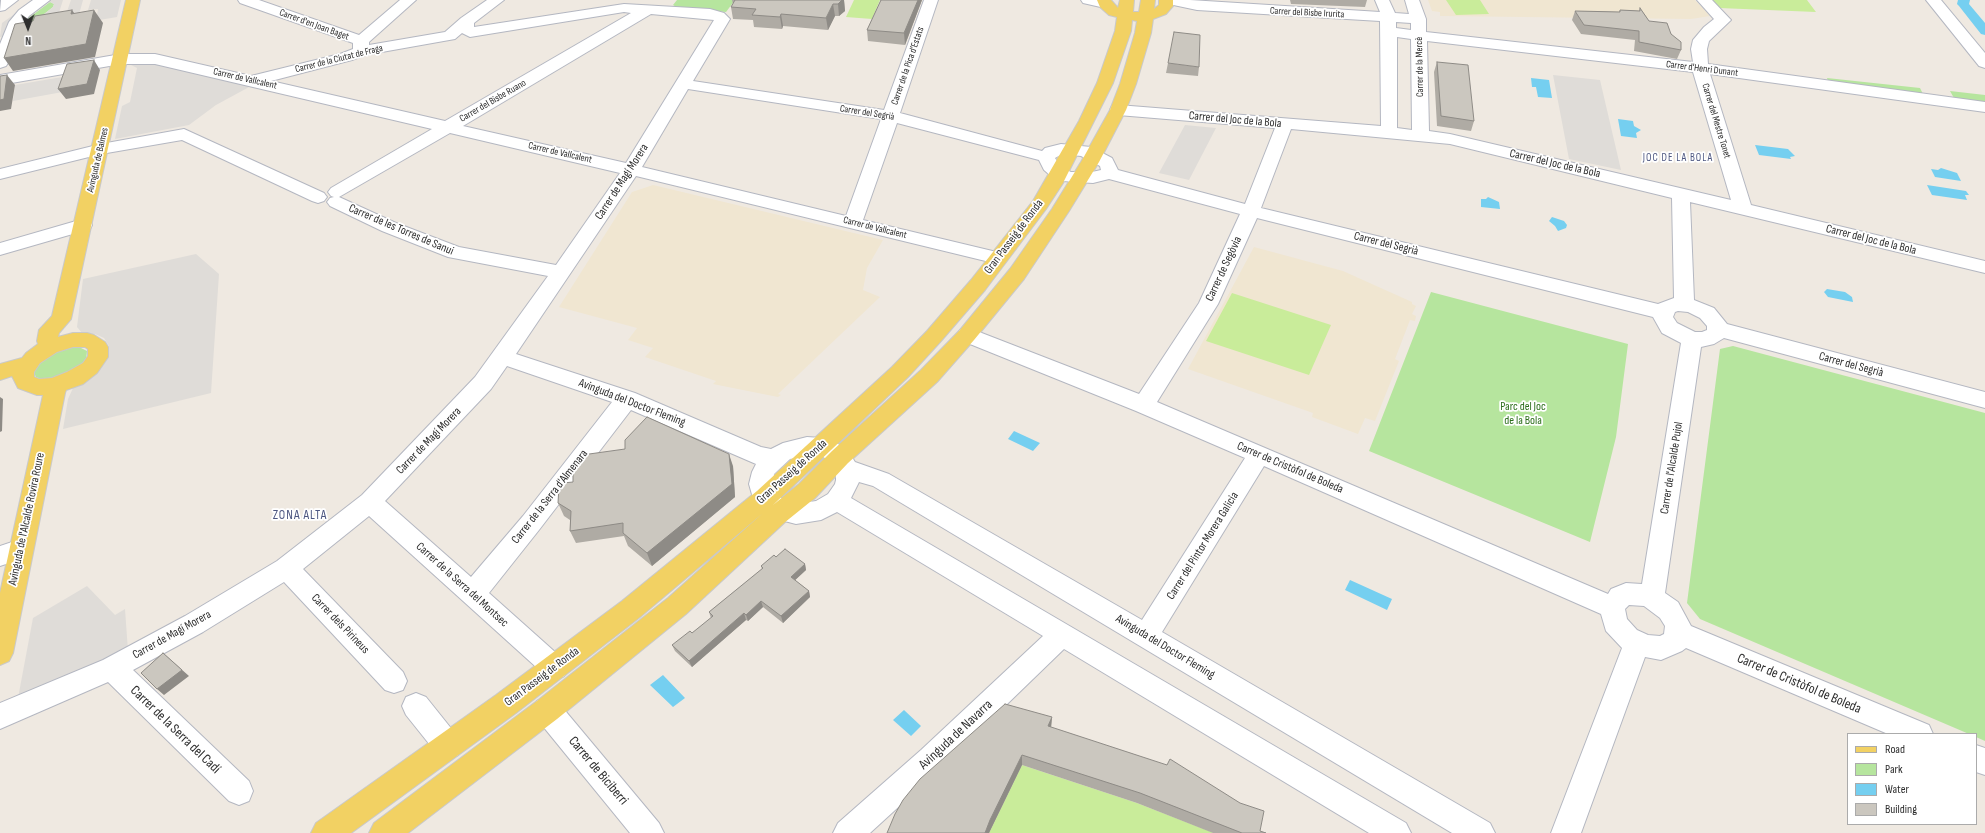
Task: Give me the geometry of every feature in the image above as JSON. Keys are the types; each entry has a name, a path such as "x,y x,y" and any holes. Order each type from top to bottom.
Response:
{"main road":[{"name":"Avinguda de Balmes","path":"50,346 47,340 49,330 61,319 101,149 133,0"},
{"name":"Gran Passeig de Ronda","path":"326,833 555,668 631,609 773,504 807,491 836,457 900,372 934,336 978,285 1040,205 1072,149 1105,83 1121,36 1126,16 1127,0"},
{"name":"Gran Passeig de Ronda","path":"836,457 929,376 967,335 1017,274 1060,211 1118,110 1128,84 1143,34 1148,0"},
{"path":"1104,2 1114,12 1126,16 1146,16 1166,4"},
{"path":"61,319 67,322 72,340"},
{"path":"0,386 25,371 39,353 50,346 72,340 83,339 94,343 98,348 98,357 90,368 81,375 57,385 37,387 28,384 25,371"},
{"path":"0,372 25,371"},
{"name":"Avinguda de l'Alcalde Rovira Roure","path":"0,653 10,552 57,385"},
{"name":"Gran Passeig de Ronda","path":"386,832 547,710 677,606 773,504"}],"street":[{"path":"0,7 11,0"},
{"path":"0,63 17,22 24,13 43,0"},
{"name":"Carrer d'en Joan Baget","path":"245,0 361,46"},
{"path":"361,46 409,0"},
{"path":"497,0 466,21 467,30 470,32 624,8 648,9"},
{"name":"Carrer del Bisbe Ruano","path":"330,197 665,0"},
{"name":"Carrer de la Pica d'Estats","path":"853,223 931,0"},
{"path":"1088,0 1104,2"},
{"path":"1382,0 1388,25 1389,132"},
{"name":"Carrer de la Mercè","path":"1412,0 1419,27 1418,47 1421,135"},
{"name":"Carrer del Mestre Tonet","path":"1704,0 1723,20 1709,30 1701,40 1699,49 1701,62 1700,68 1743,209"},
{"path":"1933,0 1985,63"},
{"name":"Carrer del Bisbe Irurita","path":"1166,4 1419,27"},
{"name":"Carrer de Magí Morera","path":"0,716 112,668 194,624 286,568 370,502 483,383 504,357 631,170 722,19 719,16 710,14 648,9"},
{"name":"Carrer de la Ciutat de Fraga","path":"253,81 346,57 361,46 450,36 466,21"},
{"name":"Carrer d'Henri Dunant","path":"1419,27 1700,68 1985,107"},
{"name":"Carrer de Vallcalent","path":"0,80 121,59 155,59 631,170 998,258"},
{"name":"Carrer del Segrià","path":"684,84 891,116 1046,157"},
{"name":"Carrer del Joc de la Bola","path":"1118,110 1389,132 1450,139 1985,267"},
{"name":"Carrer de Segòvia","path":"1144,405 1208,304 1251,211 1285,124"},
{"name":"Carrer de les Torres de Sanui","path":"0,174 101,149 184,134 330,197 389,227 455,253 561,272"},
{"path":"1058,173 1050,166 1046,157 1051,152 1061,149 1072,149 1094,154 1108,164 1109,173"},
{"name":"Carrer del Segrià","path":"1058,173 1068,177 1093,178 1109,173 1251,211 1663,312"},
{"path":"1681,194 1684,304"},
{"path":"0,249 83,225"},
{"path":"1684,304 1707,313 1713,318 1718,329 1717,333 1707,339 1692,339 1669,328 1665,322 1663,312 1670,306 1684,304"},
{"name":"Carrer del Segrià","path":"1718,329 1985,400"},
{"name":"Carrer de Cristòfol de Boleda","path":"967,335 1144,405 1612,607"},
{"name":"Carrer de l'Alcalde Pujol","path":"1652,598 1692,339"},
{"name":"Avinguda del Doctor Fleming","path":"504,357 627,399 766,461 792,448 806,446 836,457 878,478 1480,833"},
{"name":"Carrer de la Serra d'Almenara","path":"472,595 531,523 627,399"},
{"name":"Carrer del Pintor Morera Galicia","path":"1146,636 1260,455"},
{"path":"766,461 760,484 773,504 796,514 810,513 821,510 836,501 841,495 848,480 836,457"},
{"path":"836,501 852,509 1396,833"},
{"name":"Carrer de la Serra del Montsec","path":"370,502 555,668"},
{"name":"Carrer dels Pirineus","path":"286,568 394,681"},
{"path":"1626,594 1643,595 1652,598 1665,606 1675,618 1678,626 1679,633 1674,643 1661,648 1645,646 1628,638 1618,627 1612,615 1612,607 1620,597 1626,594"},
{"name":"Carrer de Cristòfol de Boleda","path":"1679,633 1917,733"},
{"name":"Avinguda de Navarra","path":"848,833 936,754 1062,634"},
{"path":"1566,833 1637,643"},
{"name":"Carrer de la Serra del Cadí","path":"112,668 239,791"},
{"path":"416,706 448,746"},
{"name":"Carrer de Biciberri","path":"547,710 649,833"}],"shaded area":[{"path":"34,0 63,0 57,19 64,20 71,0 83,0 78,18 97,15 98,9 88,10 91,0 121,0 117,17 0,37 2,23","holes":["50,2 54,4 53,7 24,30 27,19"]},
{"path":"1428,0 1695,0 1710,16 1691,19 1440,16 1440,12 1432,11"},
{"path":"133,60 251,86 216,105 189,125 115,139 122,106 130,102 137,68 129,64"},
{"path":"74,75 68,91 13,101 15,85"},
{"path":"1553,75 1600,80 1621,170 1569,159"},
{"path":"1185,125 1216,128 1189,180 1159,173"},
{"path":"653,185 883,240 867,268 863,290 880,297 778,394 781,395 778,397 713,384 716,381 645,357 653,348 628,340 637,328 559,307 632,192"},
{"path":"1254,247 1343,271 1412,302 1412,304 1416,306 1412,314 1416,316 1415,321 1410,320 1395,359 1399,361 1375,421 1365,418 1358,434 1312,417 1313,413 1188,369"},
{"path":"196,254 219,274 211,393 63,429 68,399 73,388 107,355 109,351 109,346 104,338 95,334 82,333 77,327 83,279"},
{"path":"87,586 115,615 125,609 128,651 18,698 33,618"}],"green space":[{"path":"677,0 735,0 726,12 678,8 673,5"},
{"path":"854,0 880,0 872,19 846,17"},
{"path":"1446,0 1480,0 1489,14 1456,15"},
{"path":"1712,0 1807,0 1816,12 1719,8"},
{"path":"50,2 54,4 53,7 24,30 27,19"},
{"path":"1827,78 1920,88 1923,94 1828,81"},
{"path":"1950,91 1985,95 1985,102 1954,98"},
{"name":"Parc del Joc de la Bola","path":"1431,292 1628,344 1616,437 1590,542 1369,451"},
{"path":"1232,293 1331,325 1309,375 1206,341"},
{"path":"77,346 87,351 86,361 81,366 57,379 41,379 36,377 34,373 38,362 61,348"},
{"path":"1733,346 1985,413 1985,741 1977,737 1977,733 1967,733 1700,619 1687,603 1720,349"},
{"path":"1022,765 1137,803 1214,833 989,833"}],"water":[{"path":"1531,78 1549,80 1552,98 1538,97 1536,87 1532,87"},
{"path":"1618,119 1633,121 1634,126 1641,130 1636,133 1637,138 1621,136"},
{"path":"1755,145 1788,149 1795,156 1790,157 1791,159 1759,155"},
{"path":"1941,168 1957,173 1961,181 1935,177 1931,169 1938,170"},
{"path":"1927,185 1966,191 1969,195 1965,195 1967,200 1932,195"},
{"path":"1488,197 1499,202 1500,209 1481,207 1481,199 1486,199"},
{"path":"1552,217 1564,221 1567,225 1566,228 1558,231 1549,221"},
{"path":"1827,289 1845,292 1852,297 1853,302 1828,297 1824,292"},
{"path":"1014,431 1040,443 1033,451 1008,439"},
{"path":"1350,580 1392,599 1387,610 1345,590"},
{"path":"663,675 685,698 673,707 650,685"},
{"path":"904,710 921,726 911,736 893,720"}],"building":[{"path":"735,0 842,0 838,4 833,4 826,18 781,14 780,17 752,15 756,9 731,7"},
{"path":"881,0 918,0 904,33 867,30"},
{"path":"1640,8 1649,21 1667,23 1671,34 1681,42 1681,50 1639,42 1639,31 1584,25 1575,11 1620,12 1620,10 1640,11"},
{"path":"72,10 71,14 94,10 86,44 4,58 15,24 33,21 35,16"},
{"path":"1174,32 1200,35 1199,67 1168,63"},
{"path":"94,60 87,84 58,89 67,64"},
{"path":"1437,62 1468,65 1474,121 1441,116"},
{"path":"7,75 4,99 0,100 0,76"},
{"path":"647,417 729,454 732,484 647,553 623,533 623,523 570,531 571,511 558,503 559,486 563,483 573,482 573,467 582,455 625,449 625,440"},
{"path":"785,549 805,564 791,577 809,591 781,616 761,601 746,615 744,613 689,661 672,645 690,631 692,633 713,616 709,612 763,568 761,566 774,555 776,557"},
{"path":"163,653 182,670 157,689 141,673"},
{"path":"1005,704 1052,717 1048,726 1167,765 1170,759 1240,803 1264,811 1260,831 1266,833 1242,833 1140,793 1022,755 985,833 887,833 903,800 920,779"}],"waterway":[{"path":"1964,0 1963,4 1985,31"}],"district":[{"name":"JOC DE LA BOLA","path":"1678,158"},
{"name":"ZONA ALTA","path":"300,516"}]}
